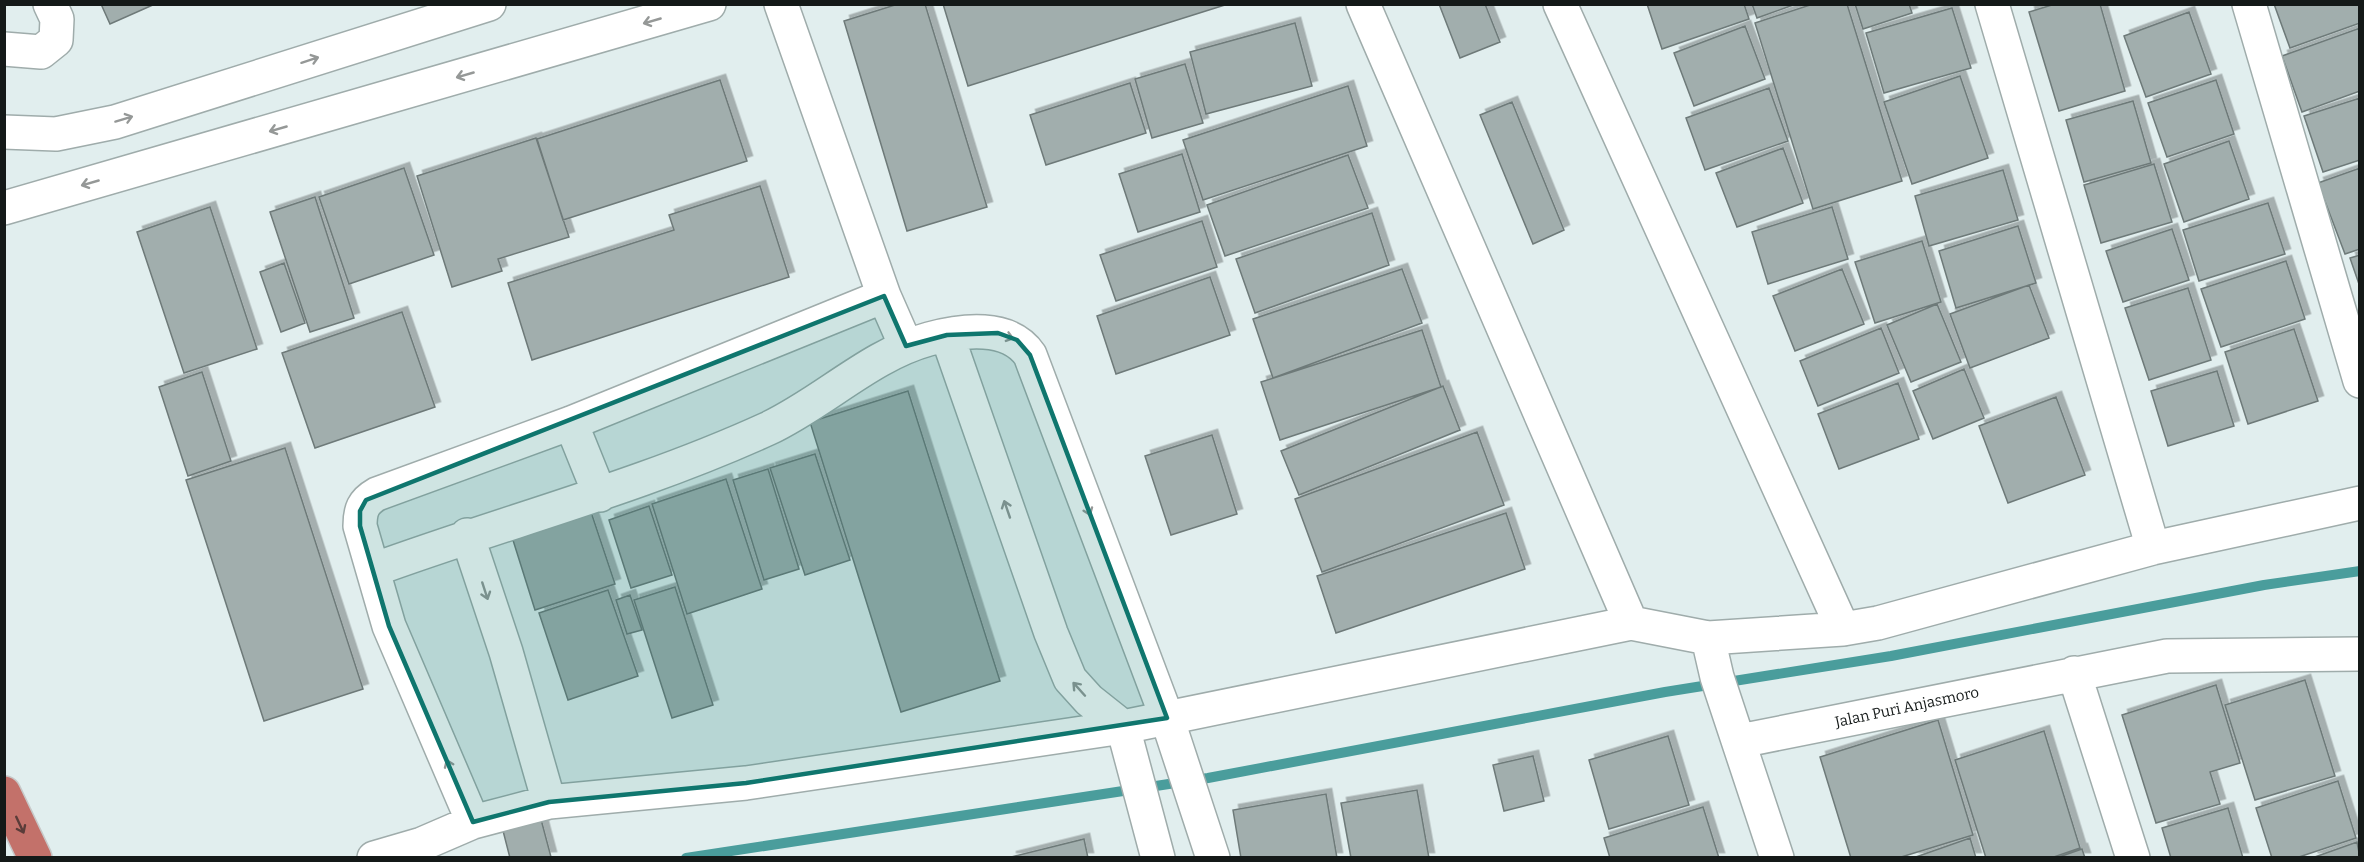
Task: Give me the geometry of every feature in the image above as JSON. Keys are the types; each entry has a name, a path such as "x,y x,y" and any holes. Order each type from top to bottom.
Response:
{"highway":[{"path":"4,793 35,858"}],"street":[{"path":"4,49 41,52 56,40 57,19 50,4"},
{"path":"4,132 56,134 115,122 406,16 489,4"},
{"path":"4,208 709,4"},
{"path":"781,4 884,296 906,346"},
{"path":"1363,4 1631,623"},
{"path":"1560,4 1843,629"},
{"path":"1992,4 2153,548"},
{"path":"2249,4 2360,381"},
{"path":"473,822 389,626 360,526 360,511 366,500 571,423 884,296"},
{"path":"373,570 467,535 600,495 767,428 826,396 877,362 906,346 947,335 998,333 1017,340 1030,355 1167,718 1213,858"},
{"path":"947,335 1051,633 1070,679 1089,700 1124,727 1158,858"},
{"path":"571,423 600,495"},
{"path":"374,858 422,844 473,822 549,802 746,783 1124,727 1631,623 1708,638 1843,629 1878,623 2153,548 2360,503"},
{"path":"467,535 506,652 549,802"},
{"path":"1708,638 1719,680 1777,858"},
{"name":"Jalan Puri Anjasmoro","path":"1738,734 2167,656 2360,654"},
{"path":"2074,673 2133,858"}],"highlighted area":[{"path":"884,296 906,346 947,335 998,333 1017,340 1030,355 1167,718 746,783 549,802 473,822 389,626 360,526 360,511 366,500"}],"building":[{"path":"101,4 155,4 110,24"},
{"path":"898,4 925,4 987,207 907,231 844,21"},
{"path":"943,4 1228,4 968,86"},
{"path":"1439,4 1485,4 1500,42 1460,58"},
{"path":"1647,4 1744,4 1749,19 1662,49"},
{"path":"1752,4 1796,4 1757,18"},
{"path":"1813,4 1847,4 1902,181 1813,209 1755,23"},
{"path":"1855,4 1909,4 1912,13 1863,29"},
{"path":"2055,4 2100,4 2125,91 2059,111 2029,12"},
{"path":"2274,4 2360,4 2360,23 2290,48"},
{"path":"1952,8 1971,68 1884,93 1866,33"},
{"path":"2189,12 2211,74 2146,97 2124,36"},
{"path":"1295,23 1312,86 1206,114 1190,52"},
{"path":"1745,26 1765,79 1694,106 1674,53"},
{"path":"2360,28 2360,91 2302,112 2282,56"},
{"path":"1185,64 1203,123 1152,138 1135,79"},
{"path":"1960,76 1988,158 1912,184 1884,102"},
{"path":"720,80 747,161 563,220 537,139"},
{"path":"2216,80 2234,134 2167,157 2148,103"},
{"path":"1130,83 1146,133 1046,165 1030,115"},
{"path":"1348,86 1367,146 1203,200 1183,140"},
{"path":"1769,88 1788,141 1705,170 1686,118"},
{"path":"2360,98 2360,160 2323,172 2304,116"},
{"path":"2133,101 2151,163 2084,182 2066,120"},
{"path":"1512,102 1564,230 1533,244 1480,115"},
{"path":"536,138 569,237 498,259 502,271 452,287 417,176"},
{"path":"2229,141 2249,199 2184,222 2164,164"},
{"path":"1783,148 1803,203 1737,227 1716,173"},
{"path":"1182,154 1200,212 1138,232 1119,174"},
{"path":"1348,155 1368,208 1225,256 1207,205"},
{"path":"2154,164 2172,222 2101,243 2084,185"},
{"path":"404,168 434,255 349,284 319,197"},
{"path":"2360,168 2360,249 2345,254 2318,183"},
{"path":"2003,170 2018,220 1929,246 1915,196"},
{"path":"760,186 789,277 532,360 508,283 674,230 669,215"},
{"path":"315,197 354,318 310,332 270,212"},
{"path":"2268,203 2285,254 2199,281 2183,230"},
{"path":"210,207 257,349 184,373 137,232"},
{"path":"1832,207 1848,259 1768,284 1752,232"},
{"path":"1372,213 1389,265 1255,313 1236,259"},
{"path":"1202,221 1217,267 1116,301 1100,255"},
{"path":"2018,226 2036,283 1956,308 1939,251"},
{"path":"2172,229 2189,280 2123,302 2106,251"},
{"path":"1922,241 1941,302 1875,323 1855,262"},
{"path":"2360,255 2360,287 2350,258"},
{"path":"2286,261 2305,319 2221,347 2201,289"},
{"path":"284,263 305,323 281,332 260,272"},
{"path":"1402,269 1422,323 1273,378 1253,319"},
{"path":"1842,269 1864,324 1795,351 1773,296"},
{"path":"1210,277 1230,335 1116,374 1097,316"},
{"path":"2029,285 2049,338 1970,368 1950,314"},
{"path":"2188,288 2211,360 2149,380 2125,308"},
{"path":"1937,304 1961,362 1911,382 1887,325"},
{"path":"402,312 435,407 315,448 282,353"},
{"path":"1881,328 1899,373 1818,406 1800,361"},
{"path":"2294,329 2318,401 2248,424 2225,352"},
{"path":"1422,330 1441,387 1280,440 1261,382"},
{"path":"1964,369 1984,418 1933,439 1913,391"},
{"path":"2217,371 2234,426 2168,446 2151,391"},
{"path":"202,372 231,461 188,476 159,387"},
{"path":"1898,383 1919,439 1839,469 1818,414"},
{"path":"1443,386 1460,430 1299,495 1281,451"},
{"path":"908,391 1000,681 901,712 810,422"},
{"path":"2056,397 2085,475 2008,503 1979,426"},
{"path":"1477,432 1504,505 1322,572 1295,499"},
{"path":"1212,435 1237,514 1171,535 1145,456"},
{"path":"285,448 363,689 264,721 186,480"},
{"path":"815,454 850,560 805,575 770,468"},
{"path":"768,469 799,569 764,580 733,480"},
{"path":"726,479 762,589 687,614 652,504"},
{"path":"649,506 672,575 631,588 609,520"},
{"path":"591,512 615,584 535,610 512,537"},
{"path":"1506,513 1525,569 1336,633 1317,576"},
{"path":"675,587 713,705 672,718 634,600"},
{"path":"608,590 638,676 568,700 539,613"},
{"path":"630,595 642,630 627,634 616,600"},
{"path":"2305,680 2335,776 2255,800 2225,705"},
{"path":"2216,685 2240,763 2210,772 2220,804 2156,823 2122,715"},
{"path":"1938,720 1973,835 1898,858 1851,858 1820,757"},
{"path":"2044,731 2080,848 2051,858 1986,858 1955,760"},
{"path":"1668,736 1689,805 1609,829 1589,760"},
{"path":"1533,756 1544,801 1504,811 1493,765"},
{"path":"2338,781 2356,838 2296,858 2272,858 2256,808"},
{"path":"1417,790 1429,858 1351,858 1341,803"},
{"path":"1326,794 1337,858 1241,858 1233,810"},
{"path":"1703,807 1719,858 1610,858 1604,838"},
{"path":"538,808 551,857 510,858 500,819"},
{"path":"2228,808 2243,858 2171,858 2162,828"},
{"path":"1970,838 1976,858 1913,858"},
{"path":"1084,839 1088,858 1011,858 1011,857"},
{"path":"2357,842 2360,858 2312,858"},
{"path":"2082,849 2085,858 2056,858"}],"waterway":[{"path":"686,858 1208,778 1665,692 1891,656 2264,585 2360,571"}]}
